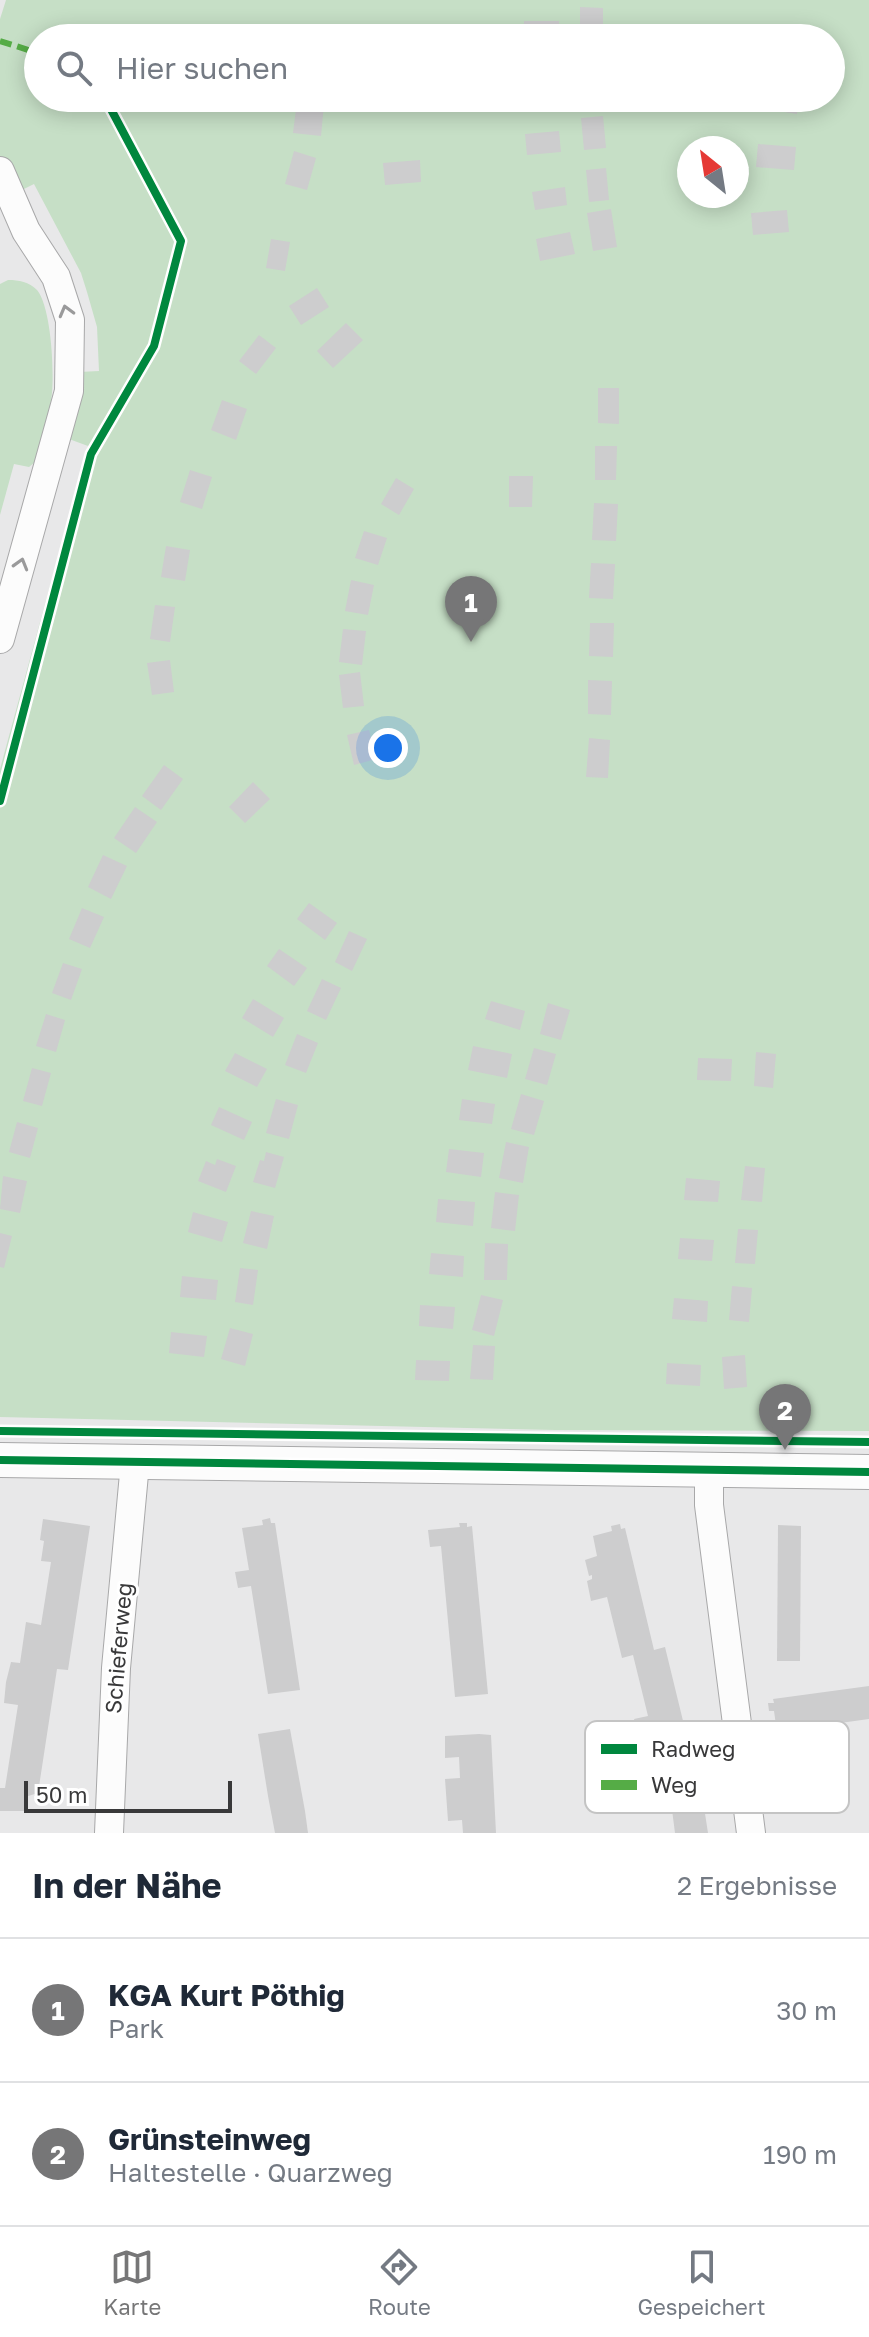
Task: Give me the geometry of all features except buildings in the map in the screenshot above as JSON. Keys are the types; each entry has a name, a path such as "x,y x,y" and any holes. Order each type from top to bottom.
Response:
{"street":[{"path":"0,172 26,231 56,277 70,320 69,391 0,639"},
{"path":"0,1460 869,1472"},
{"name":"Schieferweg","path":"109,1833 116,1668 135,1463"},
{"path":"709,1470 709,1505 737,1721"},
{"path":"748,1813 751,1833"}],"green space":[{"path":"6,0 869,0 869,1431 556,1430 0,1417 0,769 88,446 69,439 79,372 99,371 97,327 81,273 34,184 16,193 0,160 0,19"},
{"path":"8,280 31,285 42,299 51,344 52,391 35,462 29,467 14,464 0,515 0,284"}],"marked path":[{"path":"0,41 24,49"}],"cycle path":[{"path":"0,801 91,454 154,346 181,241 112,112"},
{"path":"0,1431 869,1442"},
{"path":"0,1460 869,1472"}],"place":[{"name":"KGA Kurt Pöthig","path":"471,642"},
{"name":"Grünsteinweg","path":"785,1450"}]}
